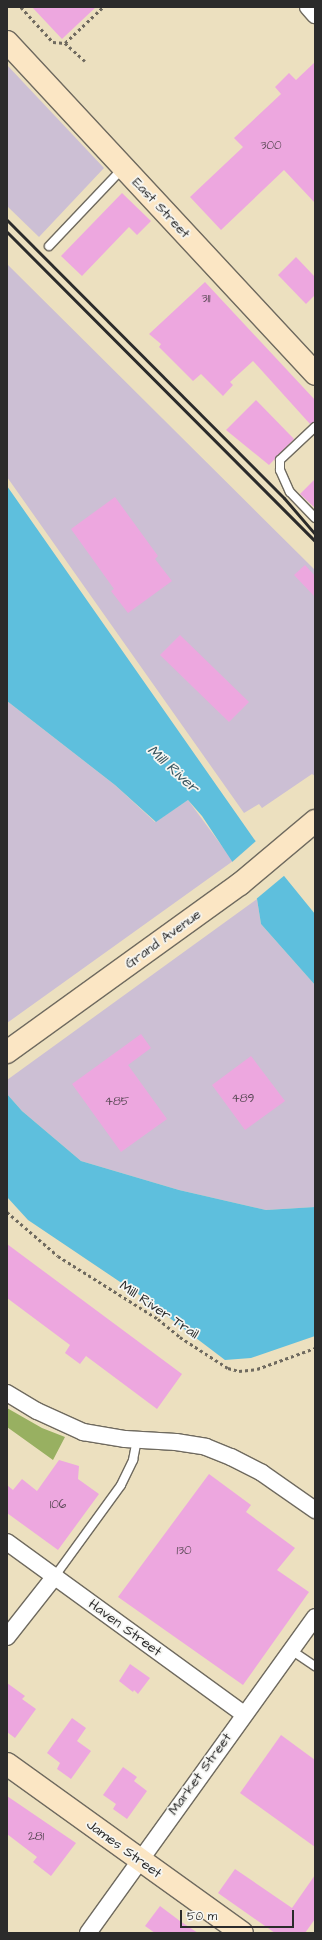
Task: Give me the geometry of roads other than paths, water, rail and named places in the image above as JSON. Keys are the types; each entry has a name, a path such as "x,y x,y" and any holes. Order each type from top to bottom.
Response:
{"main road":[{"name":"East Street","path":"7,42 315,374"},
{"name":"Grand Avenue","path":"7,1052 240,884 315,821"},
{"name":"James Street","path":"7,1764 242,1933"}],"street":[{"path":"308,7 315,15"},
{"path":"7,1392 37,1411 83,1432 137,1440 176,1442 206,1447 231,1456 262,1473 315,1510"},
{"name":"Haven Street","path":"7,1542 244,1714"},
{"path":"7,1638 55,1576"},
{"name":"Market Street","path":"88,1933 315,1617"}],"lane":[{"path":"49,246 124,168"},
{"path":"315,427 280,460 280,470 290,492 315,518"},
{"path":"55,1576 121,1485 133,1460 137,1440"},
{"path":"291,1650 315,1666"}],"water":[{"name":"Mill River","path":"7,486 254,839 315,914 315,985 261,924 257,899 202,816 188,800 156,822 115,785 7,701"},
{"path":"7,1094 22,1111 81,1161 179,1190 266,1210 315,1207 315,1336 251,1358 225,1360 138,1294 28,1220 7,1197"}],"railway":[{"path":"7,220 284,498 315,534"},
{"path":"7,232 315,541"}]}
